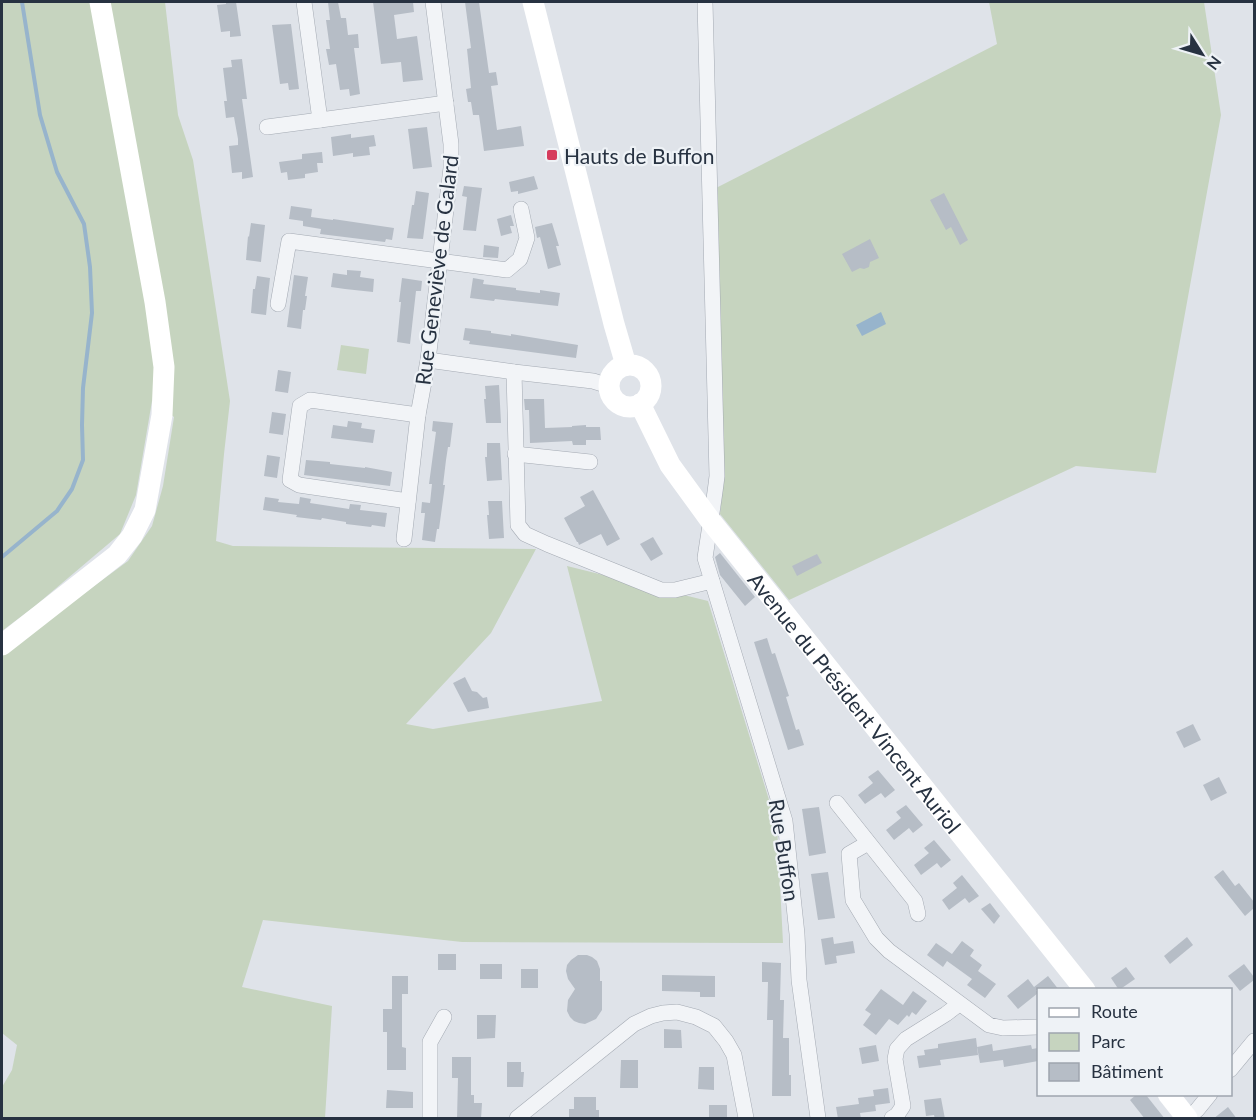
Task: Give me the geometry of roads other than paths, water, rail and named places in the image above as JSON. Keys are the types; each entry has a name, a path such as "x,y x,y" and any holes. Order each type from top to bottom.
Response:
{"main road":[{"path":"2,645 117,555 132,536 145,510 162,415 164,367 145,239 100,2"},
{"path":"532,2 626,365"},
{"path":"626,365 643,369 650,379 650,390 645,400 628,407 622,406 613,398 609,386 612,375 626,365"},
{"name":"Avenue du Président Vincent Auriol","path":"640,404 670,465 710,520 1083,988"},
{"path":"1169,1096 1187,1118"}],"street":[{"path":"304,2 320,120"},
{"name":"Rue Geneviève de Galard","path":"404,539 418,415 441,262 451,168 451,144 434,2"},
{"name":"Rue Buffon","path":"705,2 717,476 705,558 785,821 797,934 799,980 818,1119"},
{"path":"267,127 446,103"},
{"path":"278,304 288,242 507,270 520,258 527,238 520,209"},
{"path":"428,360 593,381 609,386"},
{"path":"514,372 518,525 525,534 662,590 675,590 712,581"},
{"path":"408,501 299,486 290,480 300,406 310,400 418,415"},
{"path":"515,454 590,462"},
{"path":"837,803 915,901 918,914"},
{"path":"868,843 849,854 853,900 876,938 889,951 988,1025 1003,1028 1037,1027"},
{"path":"892,1119 903,1106 895,1059 897,1049 906,1039 958,1004"},
{"path":"517,1119 634,1024 651,1016 677,1012 696,1017 714,1026 726,1041 734,1055 746,1119"},
{"path":"430,1119 430,1042 444,1017"},
{"path":"1232,1068 1254,1041"},
{"path":"1187,1118 1209,1096"}],"water":[{"path":"881,312 886,324 862,336 856,325"}],"waterway":[{"path":"2,557 57,511 72,489 83,460 83,388 92,313 90,267 84,224 57,172 40,115 22,2"}],"place":[{"name":"Hauts de Buffon","path":"552,155"}]}
